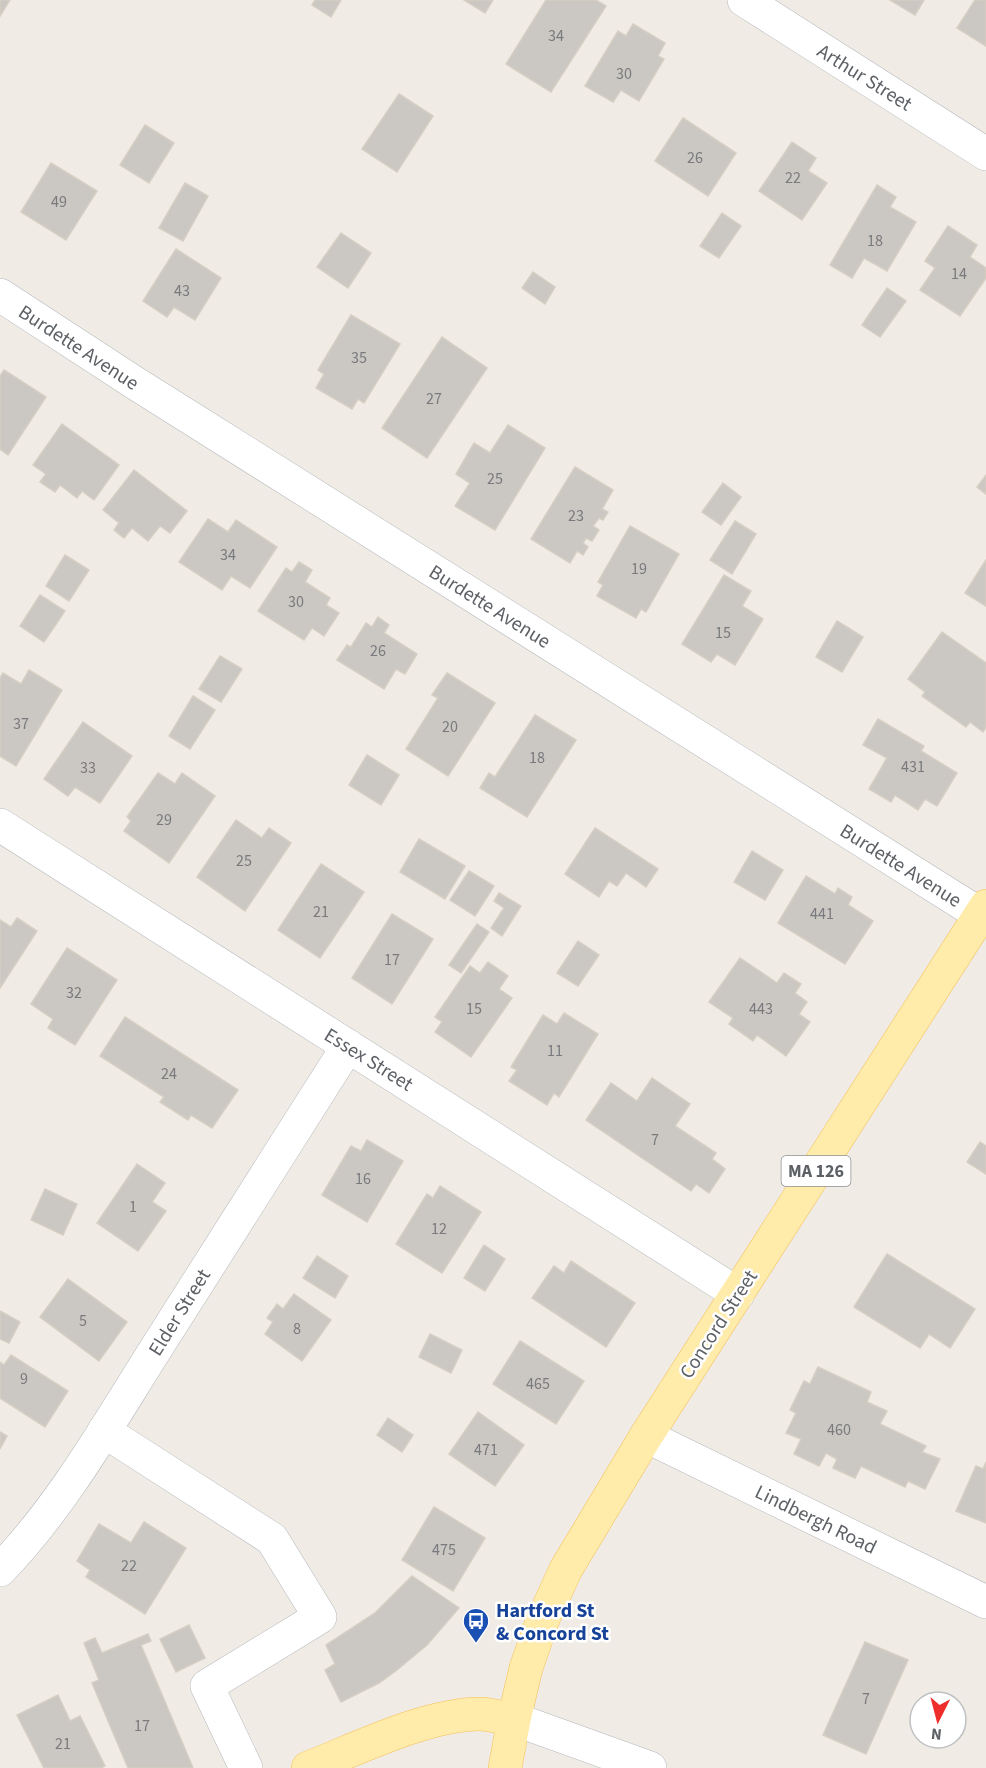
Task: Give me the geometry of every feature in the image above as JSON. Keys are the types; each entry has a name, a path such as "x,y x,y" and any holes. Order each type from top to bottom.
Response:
{"main road":[{"name":"Concord Street","path":"506,1768 526,1668 543,1619 593,1522 983,910"},
{"path":"308,1768 405,1730 445,1719 481,1714 514,1719"}],"street":[{"name":"Arthur Street","path":"744,0 986,154"},
{"name":"Burdette Avenue","path":"0,296 125,377 983,910"},
{"name":"Essex Street","path":"0,825 738,1294"},
{"name":"Elder Street","path":"0,1570 26,1543 48,1514 104,1431 348,1046"},
{"path":"104,1431 272,1539 320,1617 207,1686 246,1768"},
{"name":"Lindbergh Road","path":"646,1436 986,1602"},
{"path":"514,1719 644,1767"}],"building":[{"path":"0,0 10,0 0,16"},
{"path":"315,0 341,0 331,17 312,5"},
{"path":"464,0 493,0 485,13"},
{"path":"546,0 596,0 606,6 551,92 506,64"},
{"path":"890,0 924,0 915,15"},
{"path":"975,0 986,0 986,46 957,28"},
{"path":"633,24 665,43 658,56 664,59 639,101 621,90 613,102 585,86 618,31 626,36"},
{"path":"399,94 433,116 397,172 362,149"},
{"path":"683,118 736,153 708,196 655,161"},
{"path":"145,125 174,143 149,183 120,165"},
{"path":"792,142 816,158 808,171 827,183 802,220 759,191"},
{"path":"51,163 97,191 66,240 21,212"},
{"path":"185,183 208,196 183,241 159,228"},
{"path":"877,185 896,197 890,207 916,222 887,271 864,258 852,278 830,265"},
{"path":"722,213 741,226 719,258 700,246"},
{"path":"948,226 977,245 970,257 986,268 986,278 960,316 920,290 935,268 925,261"},
{"path":"341,233 371,253 348,288 317,267"},
{"path":"176,249 221,278 195,320 174,307 167,317 143,301"},
{"path":"533,272 555,287 545,304 522,288"},
{"path":"887,288 906,301 880,337 862,325"},
{"path":"351,315 400,344 364,403 358,399 352,409 316,388 324,374 318,370"},
{"path":"442,337 487,368 427,458 382,428"},
{"path":"4,370 46,397 8,455 0,449 0,376"},
{"path":"62,424 119,465 94,500 82,491 77,498 60,485 55,492 40,482 46,474 33,465"},
{"path":"508,425 545,448 495,530 455,506 470,483 456,474 474,443 490,453"},
{"path":"575,467 613,490 602,509 608,512 603,520 599,518 593,526 599,530 592,541 586,538 583,543 588,547 583,555 577,551 570,563 531,539"},
{"path":"134,470 187,511 170,533 160,526 148,541 132,528 124,538 114,530 119,523 103,510"},
{"path":"986,475 986,494 977,487"},
{"path":"723,483 741,497 721,525 702,512"},
{"path":"208,519 228,532 236,520 277,547 250,588 231,576 222,590 179,562"},
{"path":"735,521 756,534 732,574 710,560"},
{"path":"630,526 679,554 646,612 641,609 636,618 597,596 603,585 598,582"},
{"path":"65,555 89,570 69,601 46,586"},
{"path":"986,560 986,606 965,593"},
{"path":"299,562 312,570 305,582 330,598 326,605 339,613 324,636 312,628 304,640 258,611 286,568 292,572"},
{"path":"724,575 751,591 742,606 763,619 735,665 717,654 711,662 682,644"},
{"path":"40,595 65,611 44,642 20,626"},
{"path":"378,617 389,625 384,633 417,654 405,674 396,669 384,689 337,660 347,645 351,647 366,623 372,627"},
{"path":"837,621 863,637 842,672 816,657"},
{"path":"942,632 986,663 986,727 983,732 970,722 966,727 922,696 925,692 908,679"},
{"path":"220,656 242,669 221,702 199,689"},
{"path":"29,670 62,690 16,766 0,756 0,678 3,673 21,684"},
{"path":"447,673 495,703 448,776 406,749 438,698 432,695"},
{"path":"193,696 215,710 190,749 169,736"},
{"path":"535,715 576,740 527,817 480,788 489,773 495,777"},
{"path":"878,719 924,746 921,751 957,773 937,806 925,799 918,810 895,795 891,802 869,789 887,758 863,745"},
{"path":"83,722 132,756 100,803 75,787 68,796 44,779"},
{"path":"367,755 399,775 381,805 349,785"},
{"path":"158,773 175,784 182,773 215,796 169,863 124,831 131,821 127,817"},
{"path":"236,820 262,838 269,828 291,843 245,911 197,877"},
{"path":"595,828 658,869 646,887 626,873 617,886 609,881 599,897 565,874"},
{"path":"419,839 465,866 445,899 400,872"},
{"path":"752,851 783,870 765,900 734,882"},
{"path":"321,864 364,892 320,958 278,930"},
{"path":"469,871 494,886 475,916 450,900"},
{"path":"806,876 835,894 838,888 852,897 848,905 873,921 845,964 778,923"},
{"path":"499,893 521,906 502,936 491,928 504,908 494,901"},
{"path":"392,914 433,939 392,1004 352,978"},
{"path":"17,918 37,931 0,988 0,920 11,927"},
{"path":"477,924 489,932 461,973 449,965"},
{"path":"578,941 599,955 578,986 557,973"},
{"path":"67,948 117,980 75,1045 48,1028 53,1019 31,1004"},
{"path":"740,958 777,983 784,973 801,984 795,993 807,1002 799,1014 810,1022 786,1056 757,1035 753,1041 729,1024 733,1018 709,1002"},
{"path":"488,962 508,976 499,989 512,998 471,1057 435,1032 442,1022 435,1017 470,966 480,973"},
{"path":"564,1013 598,1034 559,1097 554,1093 547,1105 509,1081 517,1070 511,1067 543,1015 557,1024"},
{"path":"125,1017 238,1090 212,1128 191,1115 188,1120 160,1102 164,1097 100,1056"},
{"path":"652,1078 690,1104 675,1126 716,1153 712,1159 725,1169 709,1193 696,1184 691,1191 586,1120 611,1083 637,1101"},
{"path":"367,1140 403,1161 367,1222 322,1195 351,1146 361,1151"},
{"path":"980,1142 986,1146 986,1174 967,1162"},
{"path":"137,1164 165,1183 152,1202 166,1211 138,1251 97,1223"},
{"path":"440,1186 481,1212 442,1273 396,1244 427,1194 433,1198"},
{"path":"45,1189 77,1204 63,1235 31,1220"},
{"path":"484,1245 505,1259 485,1291 464,1278"},
{"path":"887,1254 975,1309 950,1348 929,1334 920,1348 854,1307"},
{"path":"317,1256 348,1276 335,1298 303,1278"},
{"path":"571,1261 635,1303 606,1347 532,1298 554,1266 564,1273"},
{"path":"68,1279 127,1322 99,1361 40,1317"},
{"path":"294,1294 331,1320 302,1361 265,1334 273,1322 267,1318 277,1304 283,1309"},
{"path":"0,1311 20,1322 9,1343 0,1339"},
{"path":"430,1334 462,1350 451,1373 419,1357"},
{"path":"520,1341 584,1381 556,1424 493,1384"},
{"path":"11,1355 68,1391 45,1427 0,1398 0,1362 4,1365"},
{"path":"818,1367 871,1392 867,1402 887,1411 880,1424 926,1446 922,1452 940,1459 925,1489 908,1481 905,1487 861,1466 855,1478 833,1468 837,1459 826,1453 819,1466 794,1454 801,1439 786,1433 796,1413 790,1410 804,1381 810,1384"},
{"path":"478,1412 524,1445 495,1486 449,1454"},
{"path":"388,1418 413,1435 402,1452 377,1435"},
{"path":"0,1432 7,1436 0,1449"},
{"path":"986,1462 986,1523 956,1511 976,1466 983,1469"},
{"path":"434,1507 485,1538 453,1591 402,1560"},
{"path":"144,1522 186,1548 145,1614 86,1577 90,1570 77,1561 99,1524 131,1543"},
{"path":"412,1576 459,1608 427,1645 397,1670 379,1683 341,1702 325,1670 335,1664 326,1645 375,1613"},
{"path":"189,1625 205,1658 176,1672 160,1639"},
{"path":"148,1634 151,1641 141,1645 193,1768 128,1768 92,1683 99,1680 84,1643 95,1638 102,1653"},
{"path":"865,1642 908,1660 866,1754 823,1735"},
{"path":"58,1695 70,1721 80,1716 105,1766 101,1768 44,1768 17,1715"}],"place":[{"name":"Hartford St & Concord St","path":"476,1644"}]}
